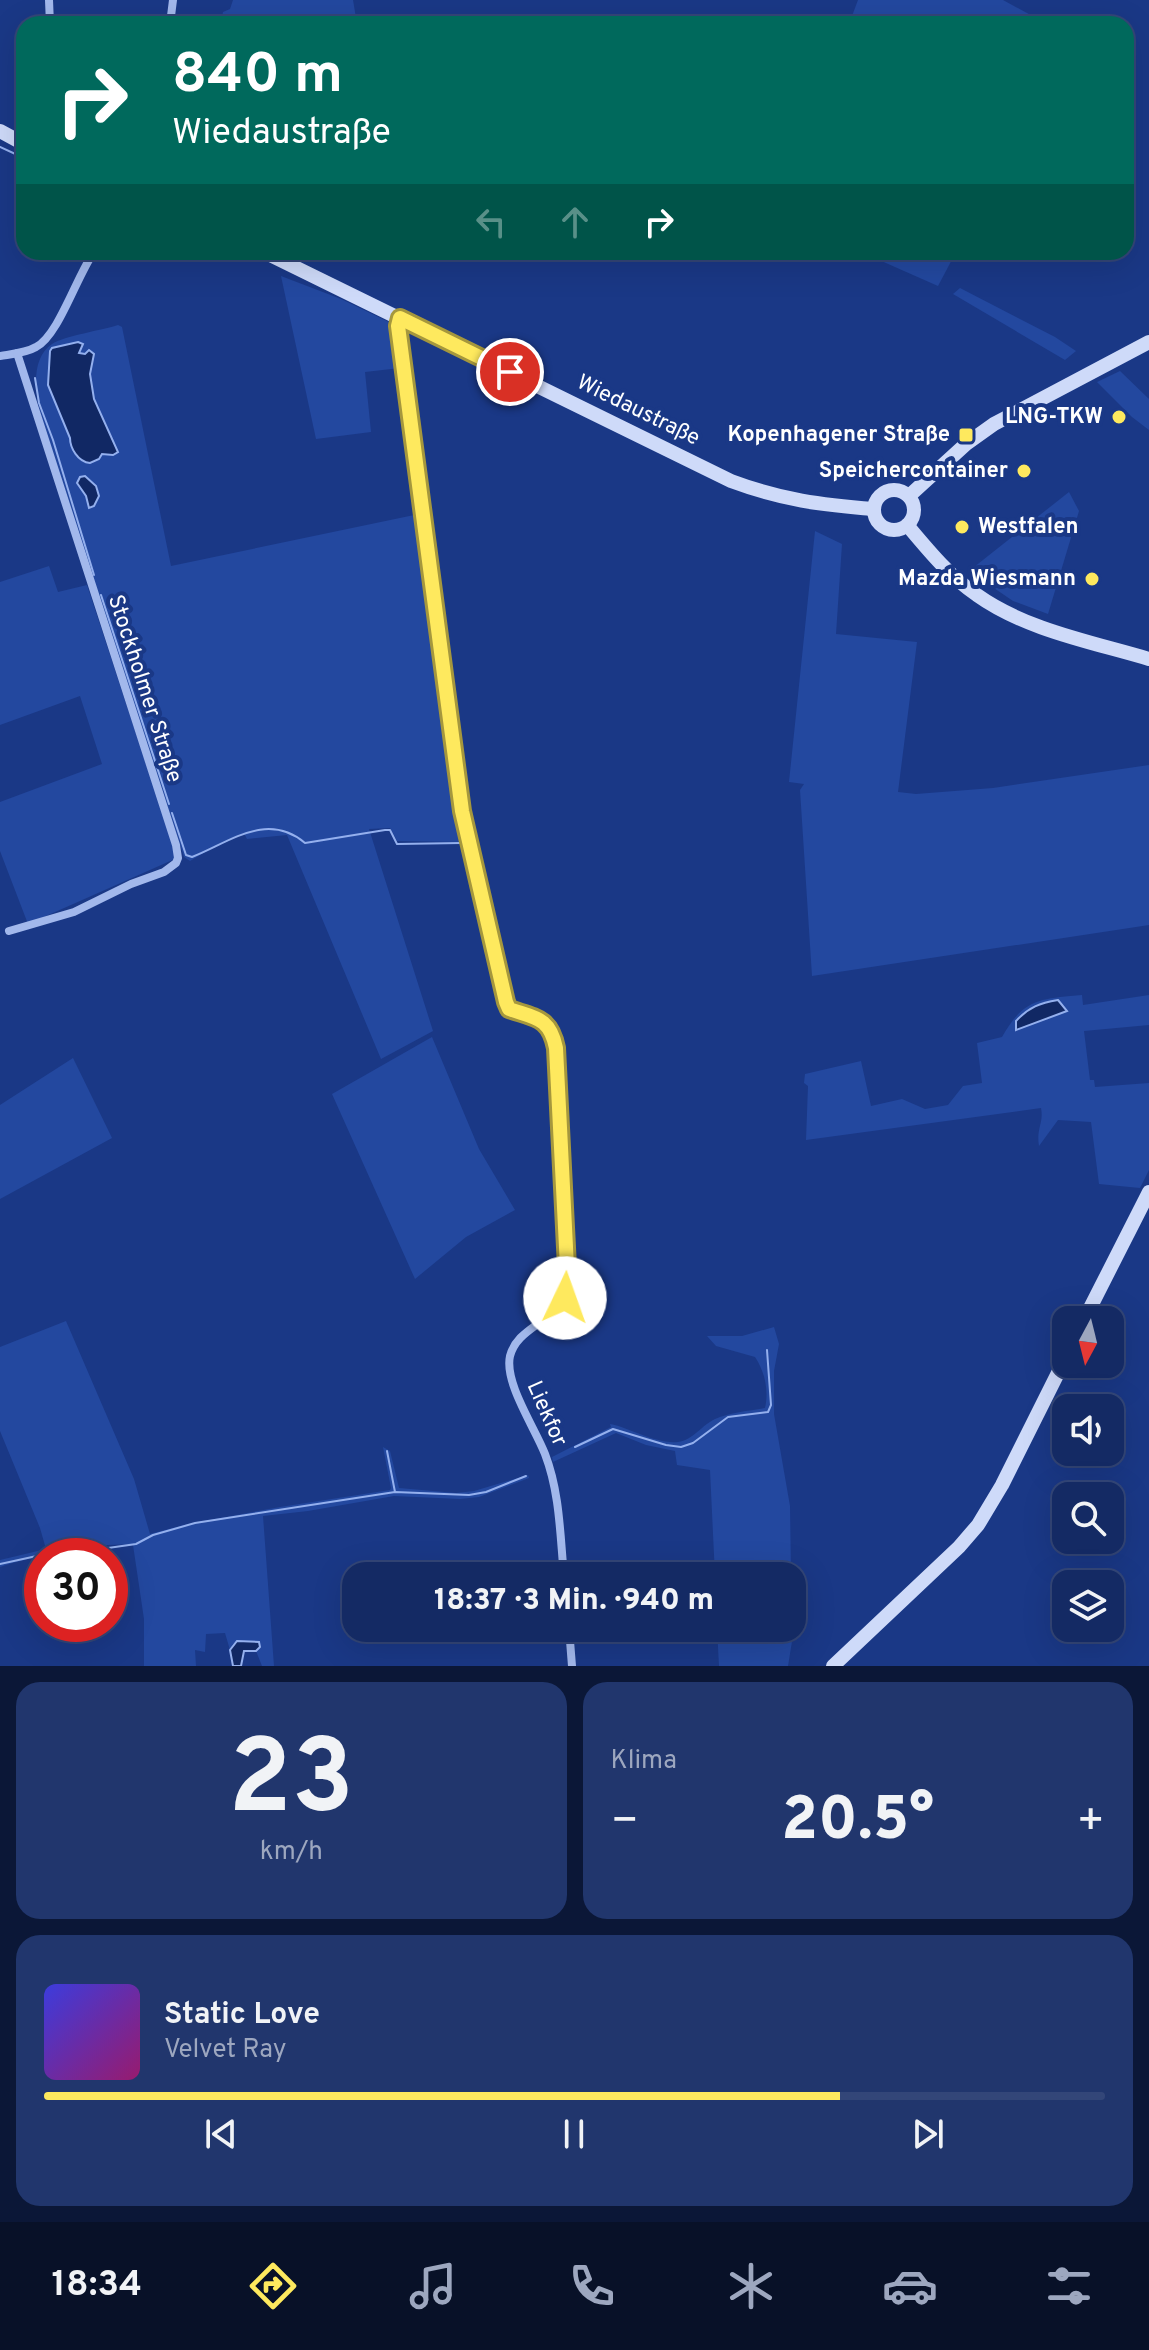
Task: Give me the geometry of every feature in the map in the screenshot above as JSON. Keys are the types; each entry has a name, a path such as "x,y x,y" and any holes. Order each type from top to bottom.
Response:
{"main road":[{"name":"Wiedaustraße","path":"280,260 731,481 803,503 874,509"},
{"path":"909,496 966,444 994,424 1149,342"},
{"path":"899,490 909,496 914,508 912,520 907,525 897,530 885,527 876,519 874,509 877,500 887,491 899,490"},
{"path":"907,525 952,575 998,608 1026,621 1149,659"},
{"path":"1092,1306 1144,1216 1149,1192"},
{"path":"833,1666 959,1547 978,1525 1002,1485 1056,1378"}],"street":[{"path":"0,356 33,349 47,338 87,260"},
{"name":"Liekfor","path":"400,318 398,326 468,842 506,1002 509,1009 543,1021 549,1027 556,1048 568,1287 556,1311 520,1338 510,1355 509,1374 548,1461 558,1505 563,1562"},
{"name":"Stockholmer Straße","path":"9,931 94,903 164,872 178,858 17,353"},
{"path":"570,1642 572,1666"}],"shaded area":[{"path":"233,0 353,0 356,16 222,16 223,12 230,9"},
{"path":"858,0 1003,0 1032,16 852,16"},
{"path":"879,260 952,260 938,286"},
{"path":"281,276 341,299 395,325 400,368 365,372 371,432 316,439"},
{"path":"960,288 1076,351 1065,360 953,294"},
{"path":"118,325 122,327 171,566 419,514 463,842 397,841 390,828 369,829 433,1031 381,1059 287,835 247,839 244,833 190,861 184,857 55,462 38,400 37,368 42,354 52,344"},
{"path":"78,342 83,344 79,353 85,354 89,350 94,354 90,374 94,399 118,452 102,454 90,463 78,457 73,450 48,385 52,348"},
{"path":"1120,371 1149,399 1149,430 1097,382"},
{"path":"85,476 96,486 99,496 94,506 89,508 86,496 77,483 80,477"},
{"path":"1069,492 1079,511 1048,614 1013,601 969,571"},
{"path":"815,531 842,544 836,634 917,642 898,792 916,794 993,788 1149,765 1149,925 812,976 800,790 804,784 789,782"},
{"path":"49,566 58,592 87,585 177,858 28,924 0,851 0,802 102,764 80,696 0,725 0,582"},
{"path":"1082,995 1083,1005 1149,995 1149,1025 1084,1031 1090,1080 1094,1080 1095,1087 1149,1083 1149,1170 1140,1188 1099,1184 1091,1122 1058,1120 1039,1146 1041,1108 806,1140 808,1086 804,1083 805,1074 861,1061 871,1106 902,1099 925,1109 948,1105 963,1086 982,1083 977,1043 1002,1037 1018,1015 1034,1003"},
{"path":"1058,1000 1067,1011 1016,1030 1016,1021 1026,1012 1040,1004"},
{"path":"432,1037 479,1149 515,1210 466,1237 415,1279 332,1094"},
{"path":"73,1058 112,1138 0,1199 0,1105"},
{"path":"66,1321 134,1479 150,1534 280,1507 390,1490 383,1447 390,1451 399,1488 456,1493 474,1491 528,1475 529,1478 479,1497 394,1496 263,1516 274,1666 262,1666 256,1651 260,1647 233,1644 230,1650 225,1633 206,1634 205,1652 195,1650 196,1666 144,1666 144,1619 133,1545 128,1545 128,1538 43,1538 0,1431 0,1347"},
{"path":"774,1327 779,1344 774,1371 774,1414 790,1506 791,1562 714,1562 710,1470 677,1465 675,1451 646,1445 616,1433 553,1462 552,1457 611,1427 610,1424 661,1441 678,1442 721,1417 765,1408 765,1382 755,1357 716,1346 707,1336 742,1336"},
{"path":"24,1554 24,1560 0,1567 0,1560"},
{"path":"237,1641 259,1642 260,1647 256,1651 244,1651 241,1666 233,1666 230,1650"},
{"path":"718,1642 792,1642 788,1666 719,1666"}],"waterway":[{"path":"0,147 16,154"},
{"path":"35,378 39,403 94,575"},
{"path":"101,595 169,804"},
{"path":"172,813 186,855 192,857 248,832 263,829 291,834 305,843 385,830 390,830 397,844 461,843"},
{"path":"575,1447 613,1429 681,1447 693,1443 728,1417 768,1412 771,1405 767,1350"},
{"path":"387,1451 395,1492"},
{"path":"0,1564 55,1552 80,1552 136,1544 153,1535 195,1523 395,1492 469,1495 486,1492 526,1476"}],"place":[{"name":"LNG-TKW","path":"1119,417"},
{"name":"Kopenhagener Straße","path":"966,435"},
{"name":"Speichercontainer","path":"1024,471"},
{"name":"Westfalen","path":"962,527"},
{"name":"Mazda Wiesmann","path":"1092,579"}],"route":[{"path":"510,372 400,318 398,326 468,842 506,1002 509,1009 543,1021 554,1037 556,1048 568,1287 565,1298"}]}
